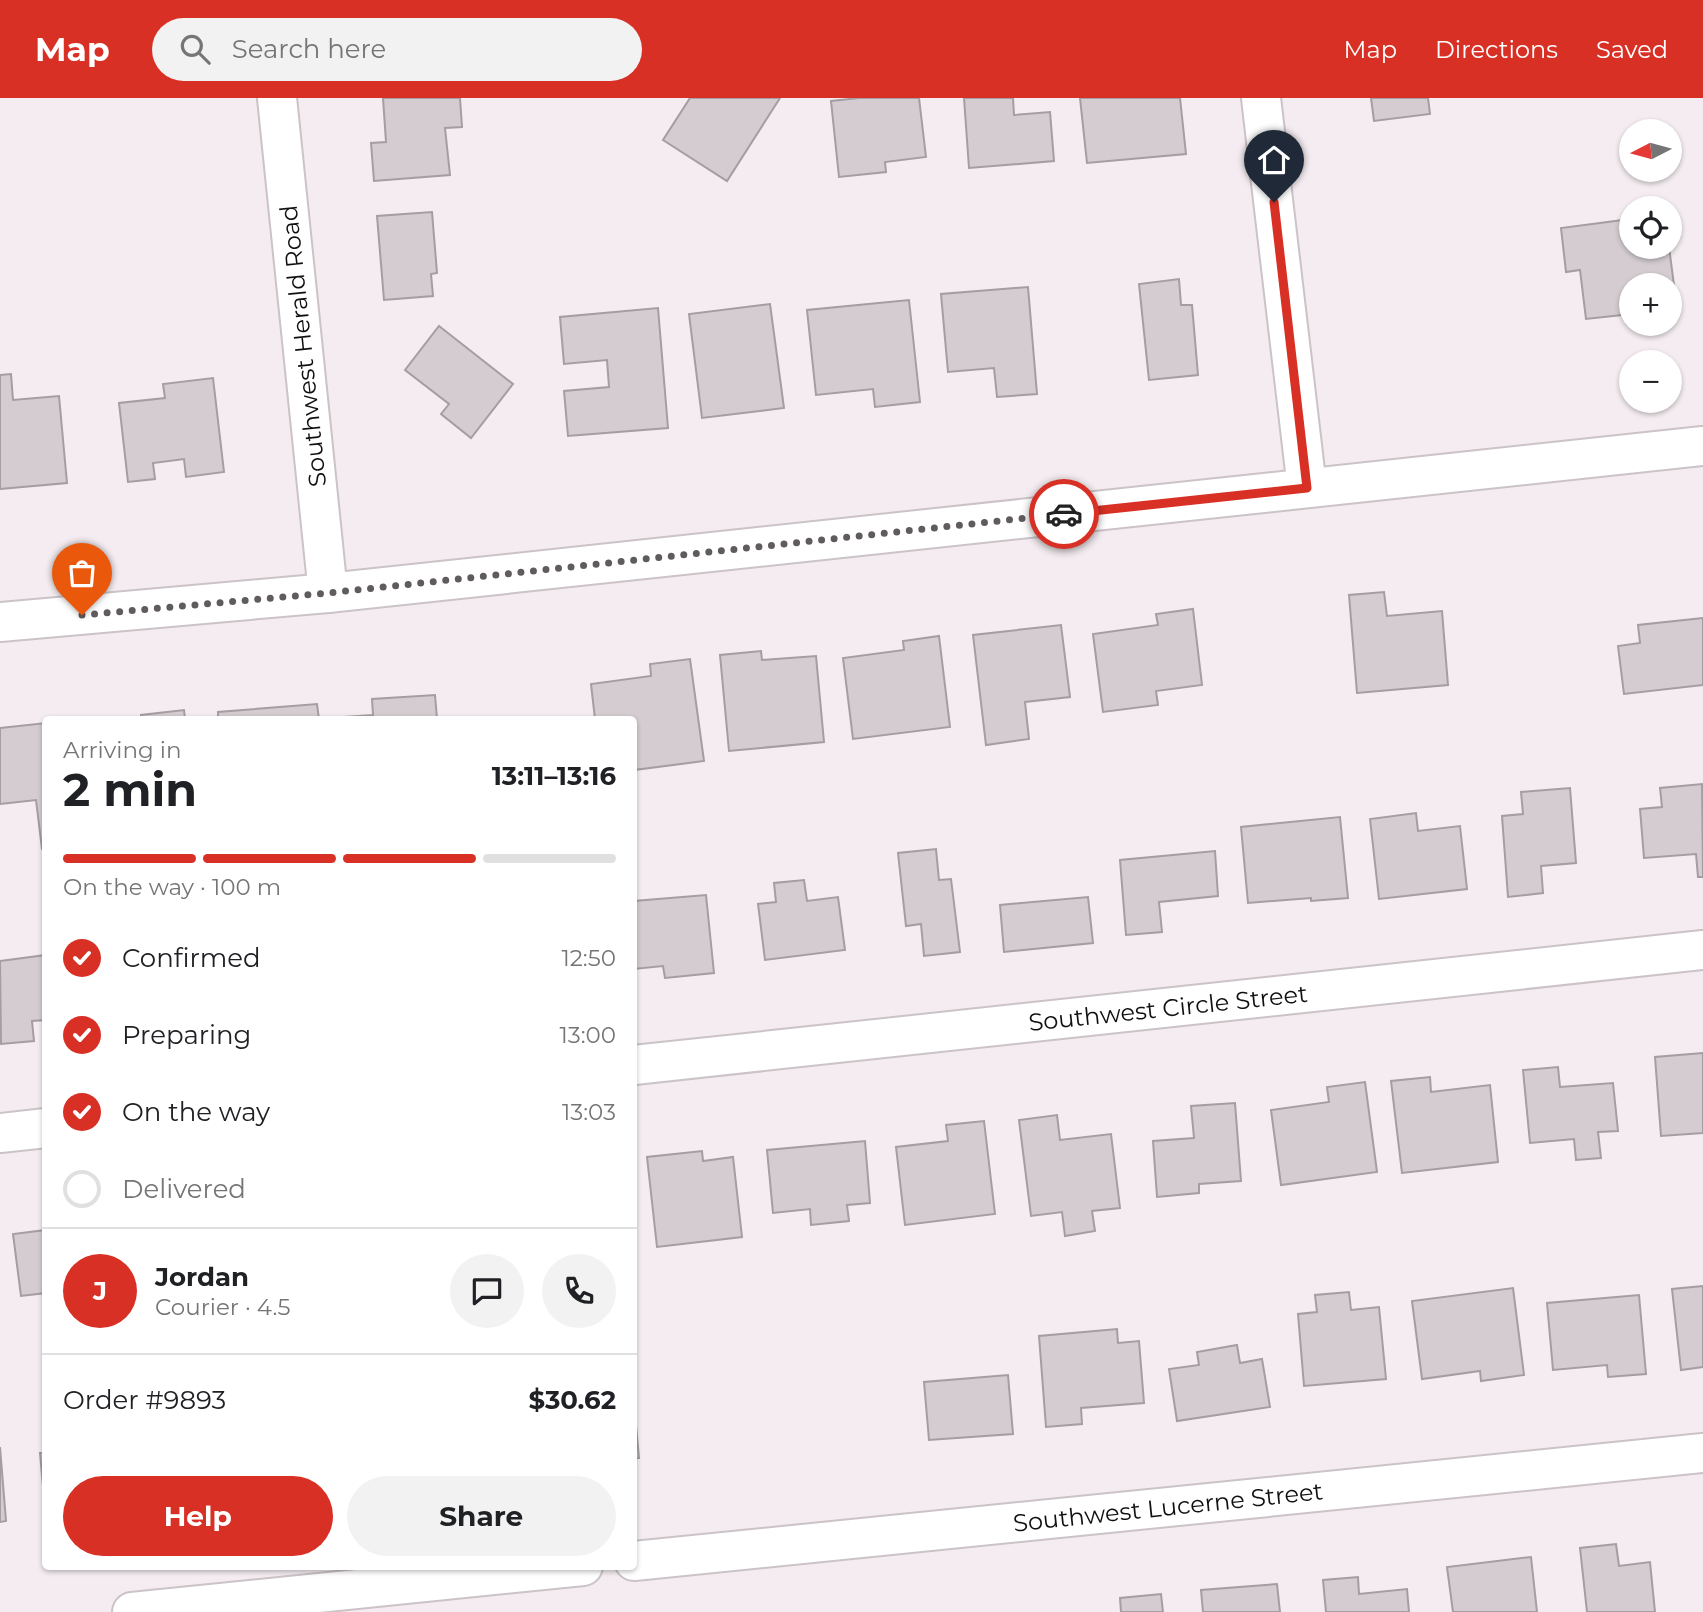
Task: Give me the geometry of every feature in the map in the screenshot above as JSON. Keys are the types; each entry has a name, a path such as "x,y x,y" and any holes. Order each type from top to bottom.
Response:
{"street":[{"name":"Southwest Herald Road","path":"277,98 328,593"},
{"path":"1261,98 1307,488"},
{"path":"0,622 328,593 1703,446"},
{"name":"Southwest Circle Street","path":"637,1065 1703,950"},
{"path":"0,1133 42,1128"},
{"name":"Southwest Lucerne Street","path":"637,1561 1703,1453"},
{"path":"132,1612 544,1570"}],"building":[{"path":"383,98 460,98 462,127 445,128 450,175 374,181 371,143 386,142"},
{"path":"690,98 780,98 727,181 663,140"},
{"path":"919,98 926,157 885,162 886,172 839,177 831,101"},
{"path":"964,98 1013,98 1014,115 1050,112 1054,161 969,168"},
{"path":"1080,98 1180,98 1186,154 1087,163"},
{"path":"1371,98 1428,98 1430,114 1374,121"},
{"path":"432,212 437,273 431,274 433,296 384,300 377,216"},
{"path":"1619,221 1619,259 1671,259 1672,273 1619,273 1619,315 1586,319 1580,270 1566,272 1561,228"},
{"path":"1179,279 1181,305 1192,305 1198,375 1149,380 1139,284"},
{"path":"1028,287 1037,394 997,397 994,368 948,372 941,294"},
{"path":"909,300 920,402 875,407 873,389 816,395 807,310"},
{"path":"770,304 784,408 702,418 689,314"},
{"path":"658,308 668,428 568,436 564,391 609,387 607,360 564,364 560,317"},
{"path":"439,326 513,384 471,438 441,414 449,404 405,370"},
{"path":"11,374 13,400 59,396 67,483 0,489 0,375"},
{"path":"213,378 224,472 186,477 184,459 153,463 155,479 128,482 119,403 165,398 163,384"},
{"path":"1384,592 1387,616 1442,611 1448,685 1357,693 1349,595"},
{"path":"1193,609 1202,685 1156,691 1158,705 1103,712 1093,634 1158,625 1156,614"},
{"path":"1703,618 1703,685 1624,694 1618,646 1640,643 1638,625"},
{"path":"1061,625 1070,697 1025,702 1029,739 986,745 973,635"},
{"path":"939,636 950,727 853,739 843,658 904,650 903,641"},
{"path":"761,651 762,660 816,656 824,742 729,751 720,655"},
{"path":"690,659 704,761 637,770 637,716 595,716 591,684 651,676 650,664"},
{"path":"435,695 437,716 359,716 373,715 372,699"},
{"path":"317,704 319,716 218,716 218,712"},
{"path":"184,710 185,716 141,716"},
{"path":"42,723 42,849 36,800 0,804 0,728"},
{"path":"1702,784 1703,877 1698,877 1696,854 1644,858 1640,809 1662,807 1660,788"},
{"path":"1570,788 1576,863 1541,866 1543,893 1508,897 1502,816 1523,814 1521,792"},
{"path":"1416,813 1418,831 1460,826 1467,889 1379,899 1370,819"},
{"path":"1340,817 1348,898 1248,903 1241,827"},
{"path":"936,849 939,880 951,879 960,952 924,956 921,924 906,926 898,853"},
{"path":"1215,851 1218,896 1159,902 1162,932 1126,935 1120,860"},
{"path":"804,880 807,901 838,897 845,950 765,960 758,904 776,902 774,883"},
{"path":"706,895 714,973 665,978 663,966 637,969 637,901"},
{"path":"1088,897 1093,943 1004,952 1000,905"},
{"path":"42,956 42,1020 32,1021 34,1041 1,1044 0,961"},
{"path":"1703,1053 1703,1133 1661,1136 1655,1057"},
{"path":"1558,1067 1560,1087 1613,1083 1618,1131 1598,1132 1601,1158 1576,1160 1574,1139 1530,1143 1523,1070"},
{"path":"1430,1077 1431,1092 1490,1085 1498,1162 1402,1173 1391,1081"},
{"path":"1365,1082 1377,1172 1281,1185 1271,1110 1329,1102 1327,1087"},
{"path":"1235,1103 1241,1181 1199,1184 1199,1193 1157,1197 1153,1141 1194,1138 1191,1106"},
{"path":"1057,1115 1060,1140 1111,1134 1120,1208 1092,1211 1095,1231 1065,1236 1062,1212 1031,1216 1019,1120"},
{"path":"984,1121 995,1214 905,1225 896,1147 948,1141 946,1125"},
{"path":"865,1141 870,1203 847,1205 849,1221 811,1225 810,1209 773,1213 767,1150"},
{"path":"702,1151 703,1161 733,1157 742,1237 657,1247 647,1157"},
{"path":"42,1230 42,1293 21,1296 13,1234"},
{"path":"1703,1286 1703,1367 1681,1370 1672,1289"},
{"path":"1513,1288 1524,1375 1481,1381 1480,1371 1422,1379 1412,1301"},
{"path":"1349,1292 1351,1310 1379,1307 1386,1379 1304,1386 1298,1314 1317,1312 1315,1295"},
{"path":"1639,1295 1646,1374 1608,1377 1607,1365 1553,1370 1547,1303"},
{"path":"1117,1329 1118,1343 1139,1341 1144,1403 1081,1408 1082,1424 1046,1427 1039,1336"},
{"path":"1237,1345 1240,1363 1262,1359 1270,1407 1177,1421 1169,1369 1199,1365 1197,1352"},
{"path":"1008,1375 1013,1434 929,1440 924,1382"},
{"path":"0,1447 6,1521 0,1522"},
{"path":"1616,1544 1619,1566 1650,1562 1655,1612 1587,1612 1580,1548"},
{"path":"1531,1557 1537,1612 1453,1612 1447,1567"},
{"path":"1358,1577 1359,1594 1407,1589 1409,1612 1326,1612 1323,1580"},
{"path":"1277,1584 1280,1612 1203,1612 1201,1590"},
{"path":"1161,1594 1163,1612 1121,1612 1120,1598"}],"way so far":[{"path":"82,615 328,593 1064,514"}],"route":[{"path":"1064,514 1307,488 1274,202"}]}
